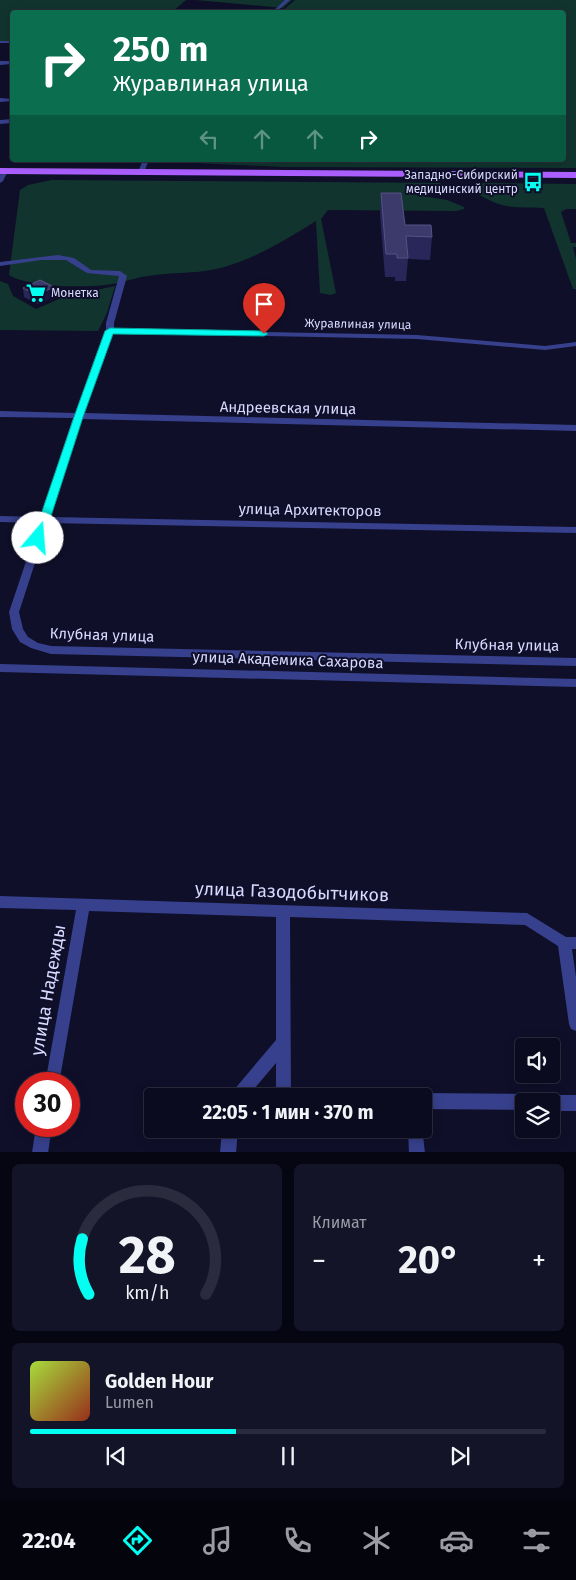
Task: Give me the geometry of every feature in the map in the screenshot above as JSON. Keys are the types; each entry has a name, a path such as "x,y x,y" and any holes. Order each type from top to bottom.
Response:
{"main road":[{"path":"2,171 576,175"}],"street":[{"path":"276,10 288,0"},
{"path":"141,172 145,162"},
{"path":"0,180 2,171"},
{"name":"Клубная улица","path":"0,264 55,257 67,258 91,272 120,273 123,276 110,323 110,331 78,417 14,612 17,631 31,646 51,650 576,662"},
{"name":"Журавлиная улица","path":"110,331 417,336 545,348 576,344"},
{"name":"Андреевская улица","path":"0,414 576,428"},
{"name":"улица Архитекторов","path":"0,519 576,530"},
{"name":"улица Академика Сахарова","path":"0,668 576,683"},
{"name":"улица Газодобытчиков","path":"0,902 527,919 570,943"},
{"name":"улица Надежды","path":"54,1072 84,904"},
{"path":"283,911 283,1088"},
{"path":"570,943 576,1024"},
{"path":"245,1088 283,1043"},
{"path":"432,1101 515,1102"},
{"path":"560,1102 576,1103"},
{"path":"40,1152 42,1137"},
{"path":"228,1152 229,1138"},
{"path":"416,1138 417,1152"}],"green space":[{"path":"0,0 186,0 174,10 10,10 10,41 0,41"},
{"path":"196,0 292,0 283,8"},
{"path":"295,0 576,0 576,168 285,167 175,162 566,162 566,10 283,10"},
{"path":"52,180 440,183 441,188 414,190 415,195 447,200 464,207 464,209 456,211 328,210 321,219 336,293 331,295 320,293 316,221 255,255 216,269 144,276 97,286 31,283 9,275 20,190 28,185"},
{"path":"483,183 576,184 576,209 566,209 561,212 571,243 576,243 576,247 573,247 576,259 576,289 573,289 544,208 510,207 495,203 478,194 476,185"},
{"path":"0,281 8,284 13,296 36,309 64,297 115,286 107,313 98,331 0,330"}],"building":[{"path":"381,193 401,193 405,225 431,225 432,237 406,236 408,258 397,258 397,254 386,254"},
{"path":"40,280 54,287 37,295 23,288"}],"place":[{"name":"Западно-Сибирский медицинский центр","path":"533,182"},
{"name":"Монетка","path":"36,293"}],"route":[{"path":"38,538 78,417 110,331 264,334"}]}
